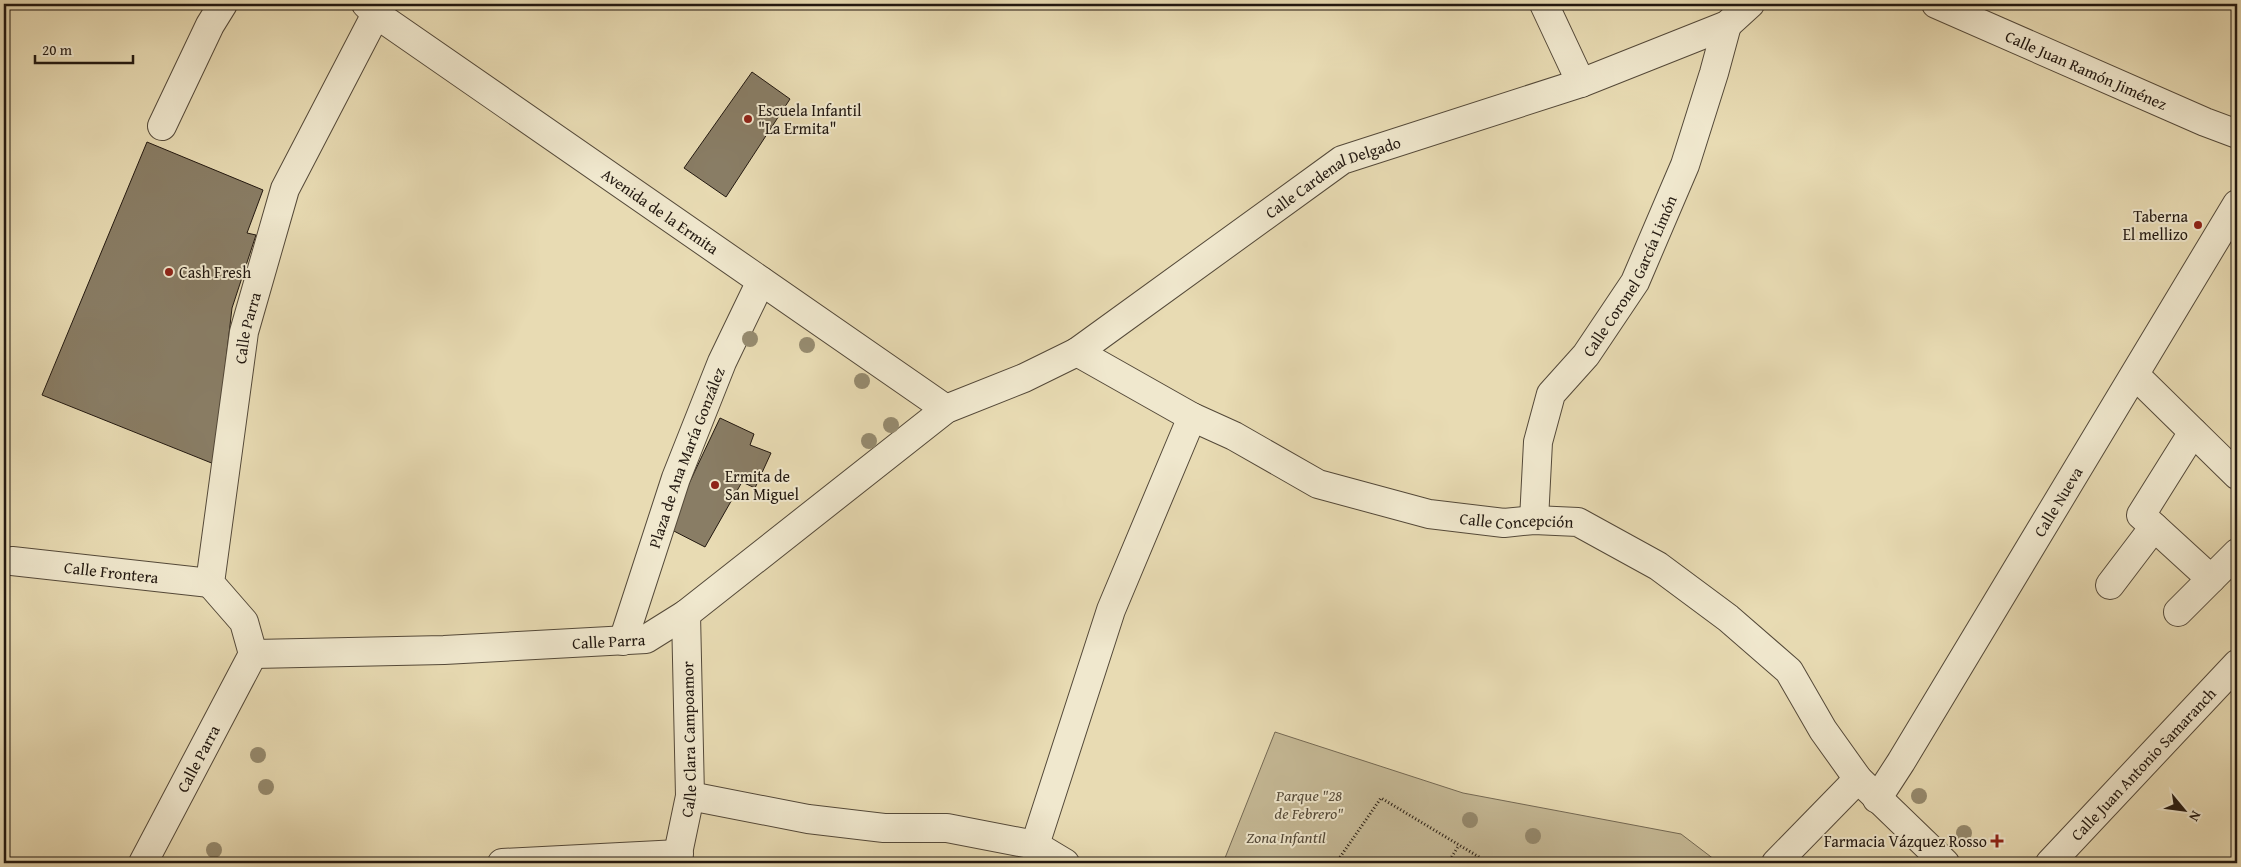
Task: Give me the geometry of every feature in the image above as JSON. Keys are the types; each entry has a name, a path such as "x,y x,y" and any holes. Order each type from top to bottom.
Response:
{"street":[{"path":"162,126 210,25 224,4"},
{"path":"1544,4 1581,83"},
{"name":"Calle Cardenal Delgado","path":"946,408 1024,378 1077,352 1342,160 1581,83 1727,25 1750,4"},
{"name":"Calle Juan Ramón Jiménez","path":"1936,4 2196,118 2237,134"},
{"name":"Avenida de la Ermita","path":"372,7 761,281 946,408"},
{"name":"Calle Parra","path":"210,583 244,332 285,189 372,7"},
{"name":"Calle Coronel García Limón","path":"1534,520 1538,442 1551,394 1586,355 1635,282 1685,164 1727,25"},
{"name":"Calle Nueva","path":"1877,799 2237,204"},
{"name":"Plaza de Ana María González","path":"623,641 676,478 722,362 761,281"},
{"name":"Calle Concepción","path":"1077,352 1192,417 1234,436 1318,484 1429,514 1504,523 1534,520 1578,522 1658,566 1728,618 1789,671 1823,730 1858,779 1945,863"},
{"path":"2135,375 2237,475"},
{"name":"Calle Parra","path":"143,863 253,654 444,650 646,639 686,614 946,408"},
{"path":"1034,845 1111,610 1192,417"},
{"path":"2193,432 2141,515 2211,579"},
{"path":"2110,585 2154,527"},
{"path":"2178,612 2237,554"},
{"name":"Calle Frontera","path":"12,561 210,583"},
{"path":"210,583 244,622 253,654"},
{"name":"Calle Clara Campoamor","path":"678,859 690,796 686,614"},
{"name":"Calle Juan Antonio Samaranch","path":"2050,863 2237,666"},
{"path":"1776,863 1858,779"},
{"path":"690,796 808,819 884,828 947,828 1034,845 1065,863"},
{"path":"502,863 678,859"}],"path":[{"path":"1336,863 1381,798 1489,863"},
{"path":"1448,863 1460,845"},
{"path":"1474,863 1478,857"}],"green space":[{"name":"Parque \"28 de Febrero\"","path":"1275,732 1463,793 1681,834 1719,863 1223,863"}],"building":[{"name":"Escuela Infantil \"La Ermita\"","path":"752,72 790,99 726,197 684,168"},
{"name":"Cash Fresh","path":"147,142 263,190 247,233 256,235 232,308 214,464 42,395"},
{"name":"Ermita de San Miguel","path":"720,418 754,434 750,445 771,453 755,488 742,482 705,547 668,528"}],"place":[{"name":"Escuela Infantil \"La Ermita\"","path":"748,119"},
{"name":"Taberna El mellizo","path":"2198,225"},
{"name":"Cash Fresh","path":"169,272"},
{"name":"Ermita de San Miguel","path":"715,485"},
{"name":"Farmacia Vázquez Rosso","path":"1997,841"}],"park label":[{"name":"Zona Infantil","path":"1286,837"}]}
